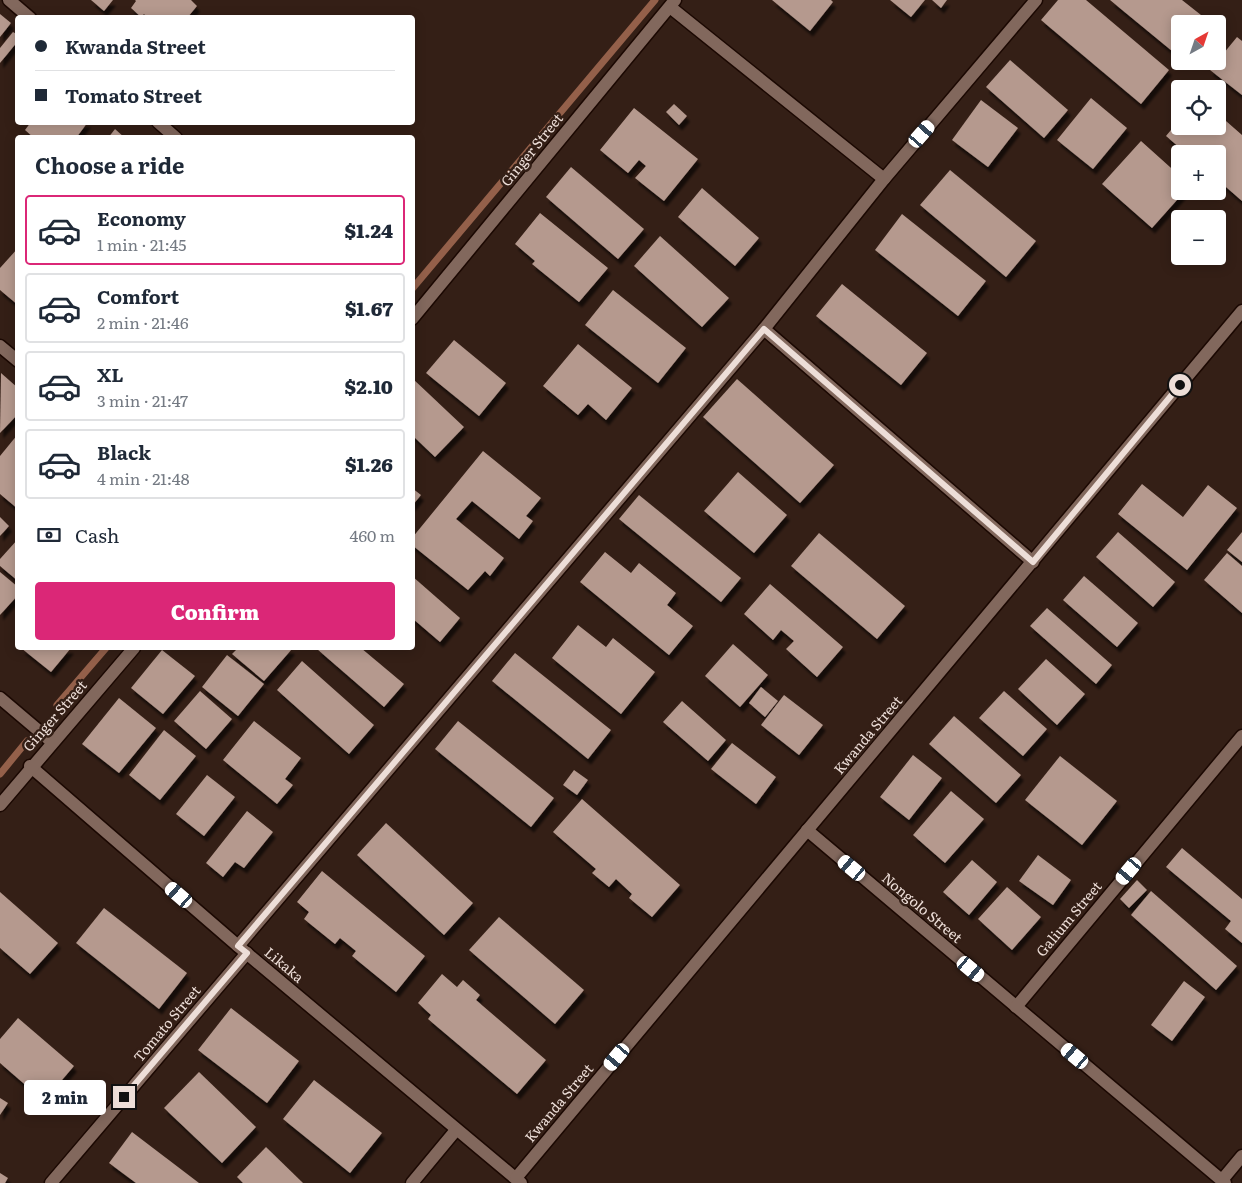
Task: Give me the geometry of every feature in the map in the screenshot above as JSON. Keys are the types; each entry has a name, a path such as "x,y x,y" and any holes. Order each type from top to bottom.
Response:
{"street":[{"path":"9,0 26,15"},
{"name":"Tomato Street","path":"51,1183 243,950 764,329 884,179 1036,0"},
{"path":"672,4 884,179"},
{"name":"Ginger Street","path":"415,315 672,4"},
{"path":"161,125 173,135"},
{"name":"Kwanda Street","path":"518,1181 807,830 1242,311"},
{"path":"764,329 1033,562"},
{"path":"0,346 15,358"},
{"name":"Ginger Street","path":"0,805 30,766 132,650"},
{"path":"0,698 52,742"},
{"name":"Galium Street","path":"1016,1007 1242,736"},
{"name":"Likaka","path":"30,766 243,950 518,1181"},
{"name":"Nongolo Street","path":"807,830 1224,1182"},
{"path":"412,1183 456,1130"},
{"path":"1224,1182 1242,1156"}],"building":[{"path":"91,0 113,0 104,11"},
{"path":"191,0 197,6 190,15 139,15 131,8 136,1"},
{"path":"772,0 831,0 833,2 810,31"},
{"path":"890,0 925,0 911,17"},
{"path":"932,0 947,0 941,8"},
{"path":"1058,0 1086,0 1169,70 1141,104 1041,20"},
{"path":"1110,0 1182,0 1201,15 1171,15 1171,50"},
{"path":"0,14 11,23 0,37"},
{"path":"13,32 15,33 15,45 0,63 0,48"},
{"path":"1237,37 1242,41 1242,95 1226,82 1226,80 1223,80 1210,70 1226,70 1226,50"},
{"path":"1010,60 1068,110 1044,138 986,87"},
{"path":"1091,98 1127,128 1093,169 1057,140"},
{"path":"981,100 1018,128 988,167 952,140"},
{"path":"674,104 687,116 679,125 666,112"},
{"path":"634,108 698,159 664,201 635,178 646,166 639,160 628,173 600,150"},
{"path":"1226,121 1242,135 1242,201 1226,187 1226,145 1176,145 1166,136 1171,130 1171,135 1226,135"},
{"path":"29,125 86,125 78,135 31,135 25,130"},
{"path":"115,129 122,135 110,135"},
{"path":"1141,141 1171,168 1171,200 1177,200 1152,228 1102,184"},
{"path":"571,167 644,229 618,259 546,197"},
{"path":"950,170 1036,241 1006,277 920,205"},
{"path":"702,188 759,238 735,266 678,217"},
{"path":"540,213 608,268 579,302 532,264 535,261 515,244"},
{"path":"902,214 986,281 958,316 875,250"},
{"path":"660,236 729,298 702,327 634,266"},
{"path":"15,251 15,302 0,290 0,268"},
{"path":"842,284 927,353 901,385 816,316"},
{"path":"613,290 686,348 658,383 585,325"},
{"path":"454,340 506,383 479,416 426,373"},
{"path":"578,344 632,388 606,420 588,404 578,415 543,386"},
{"path":"1,373 15,385 15,417 0,433"},
{"path":"737,379 834,465 800,503 703,417"},
{"path":"415,381 464,427 435,457 415,438"},
{"path":"15,438 15,506 0,494 0,456"},
{"path":"483,451 541,498 526,516 533,521 519,539 472,501 456,519 504,558 490,576 485,571 468,590 415,547 415,534"},
{"path":"738,472 787,515 754,553 704,511"},
{"path":"1142,484 1183,517 1208,485 1237,508 1187,570 1118,514"},
{"path":"415,490 421,495 415,502"},
{"path":"639,495 741,578 721,602 619,519"},
{"path":"0,517 9,526 0,536"},
{"path":"1118,532 1175,582 1153,607 1096,557"},
{"path":"1242,532 1242,562 1227,550"},
{"path":"819,533 905,606 877,639 791,566"},
{"path":"15,542 15,578 0,566 0,559"},
{"path":"605,552 631,573 639,563 676,593 667,605 693,626 669,655 580,582"},
{"path":"1227,553 1242,566 1242,613 1204,580"},
{"path":"0,572 15,584 15,598 0,615"},
{"path":"1084,576 1138,623 1117,647 1063,600"},
{"path":"415,579 460,618 440,642 415,621"},
{"path":"770,584 843,647 817,677 786,649 794,641 781,630 773,640 744,614"},
{"path":"1047,608 1112,665 1096,684 1030,626"},
{"path":"578,625 606,647 613,638 655,672 621,714 552,658"},
{"path":"733,644 768,675 740,707 705,676"},
{"path":"24,650 69,650 51,672"},
{"path":"162,650 195,676 163,714 131,688"},
{"path":"236,650 291,650 264,681 232,654"},
{"path":"318,650 363,650 404,684 384,707"},
{"path":"515,653 611,730 588,759 492,681"},
{"path":"227,655 264,684 238,716 202,687"},
{"path":"1046,659 1085,694 1057,725 1018,689"},
{"path":"302,661 374,725 349,754 277,690"},
{"path":"761,687 778,701 765,717 749,703"},
{"path":"200,691 232,719 206,749 174,721"},
{"path":"1004,691 1047,729 1023,756 979,718"},
{"path":"784,695 823,725 799,755 761,725"},
{"path":"119,698 156,728 119,773 82,744"},
{"path":"682,701 726,740 708,761 663,722"},
{"path":"954,716 1021,775 996,803 929,744"},
{"path":"254,721 301,758 285,779 293,785 277,804 223,760"},
{"path":"458,721 554,798 531,827 435,749"},
{"path":"164,730 196,756 160,800 129,775"},
{"path":"732,743 776,777 756,804 711,769"},
{"path":"913,755 942,778 909,820 880,797"},
{"path":"1060,756 1117,801 1082,845 1025,800"},
{"path":"574,770 588,780 577,795 563,785"},
{"path":"207,775 235,797 204,836 176,814"},
{"path":"951,791 984,819 945,863 913,835"},
{"path":"582,799 680,885 652,917 629,898 632,894 616,879 609,887 592,873 596,869 553,832"},
{"path":"247,811 273,832 244,868 235,862 223,877 206,863"},
{"path":"386,823 473,903 444,935 357,855"},
{"path":"1182,848 1242,899 1242,943 1225,929 1231,921 1166,867"},
{"path":"1038,855 1071,880 1053,905 1019,881"},
{"path":"972,860 997,882 969,915 943,892"},
{"path":"322,871 425,956 396,992 352,956 356,951 340,938 335,944 304,919 309,912 297,902"},
{"path":"1137,880 1147,890 1129,908 1120,899"},
{"path":"1007,887 1041,917 1012,950 978,919"},
{"path":"1151,891 1237,966 1216,990 1131,915"},
{"path":"0,892 58,943 30,974 0,948"},
{"path":"104,908 187,973 159,1009 76,943"},
{"path":"499,917 584,990 555,1024 469,950"},
{"path":"442,974 457,987 463,980 480,995 476,1000 546,1060 517,1094 428,1019 431,1015 418,1003"},
{"path":"1184,981 1205,997 1172,1041 1151,1025"},
{"path":"231,1008 299,1061 267,1103 198,1050"},
{"path":"18,1018 74,1066 44,1101 0,1063 0,1039"},
{"path":"199,1072 256,1127 222,1163 164,1108"},
{"path":"314,1080 382,1133 350,1173 283,1119"},
{"path":"0,1098 8,1103 0,1115"},
{"path":"132,1132 199,1183 136,1183 109,1163"},
{"path":"266,1147 303,1183 243,1183 237,1177"},
{"path":"0,1173 8,1178 5,1183 0,1183"}],"waterway":[{"path":"415,285 655,0"},
{"path":"57,705 104,650"},
{"path":"0,774 27,741"}],"route":[{"path":"124,1097 247,953 238,946 764,329 1033,562 1180,385"}]}
